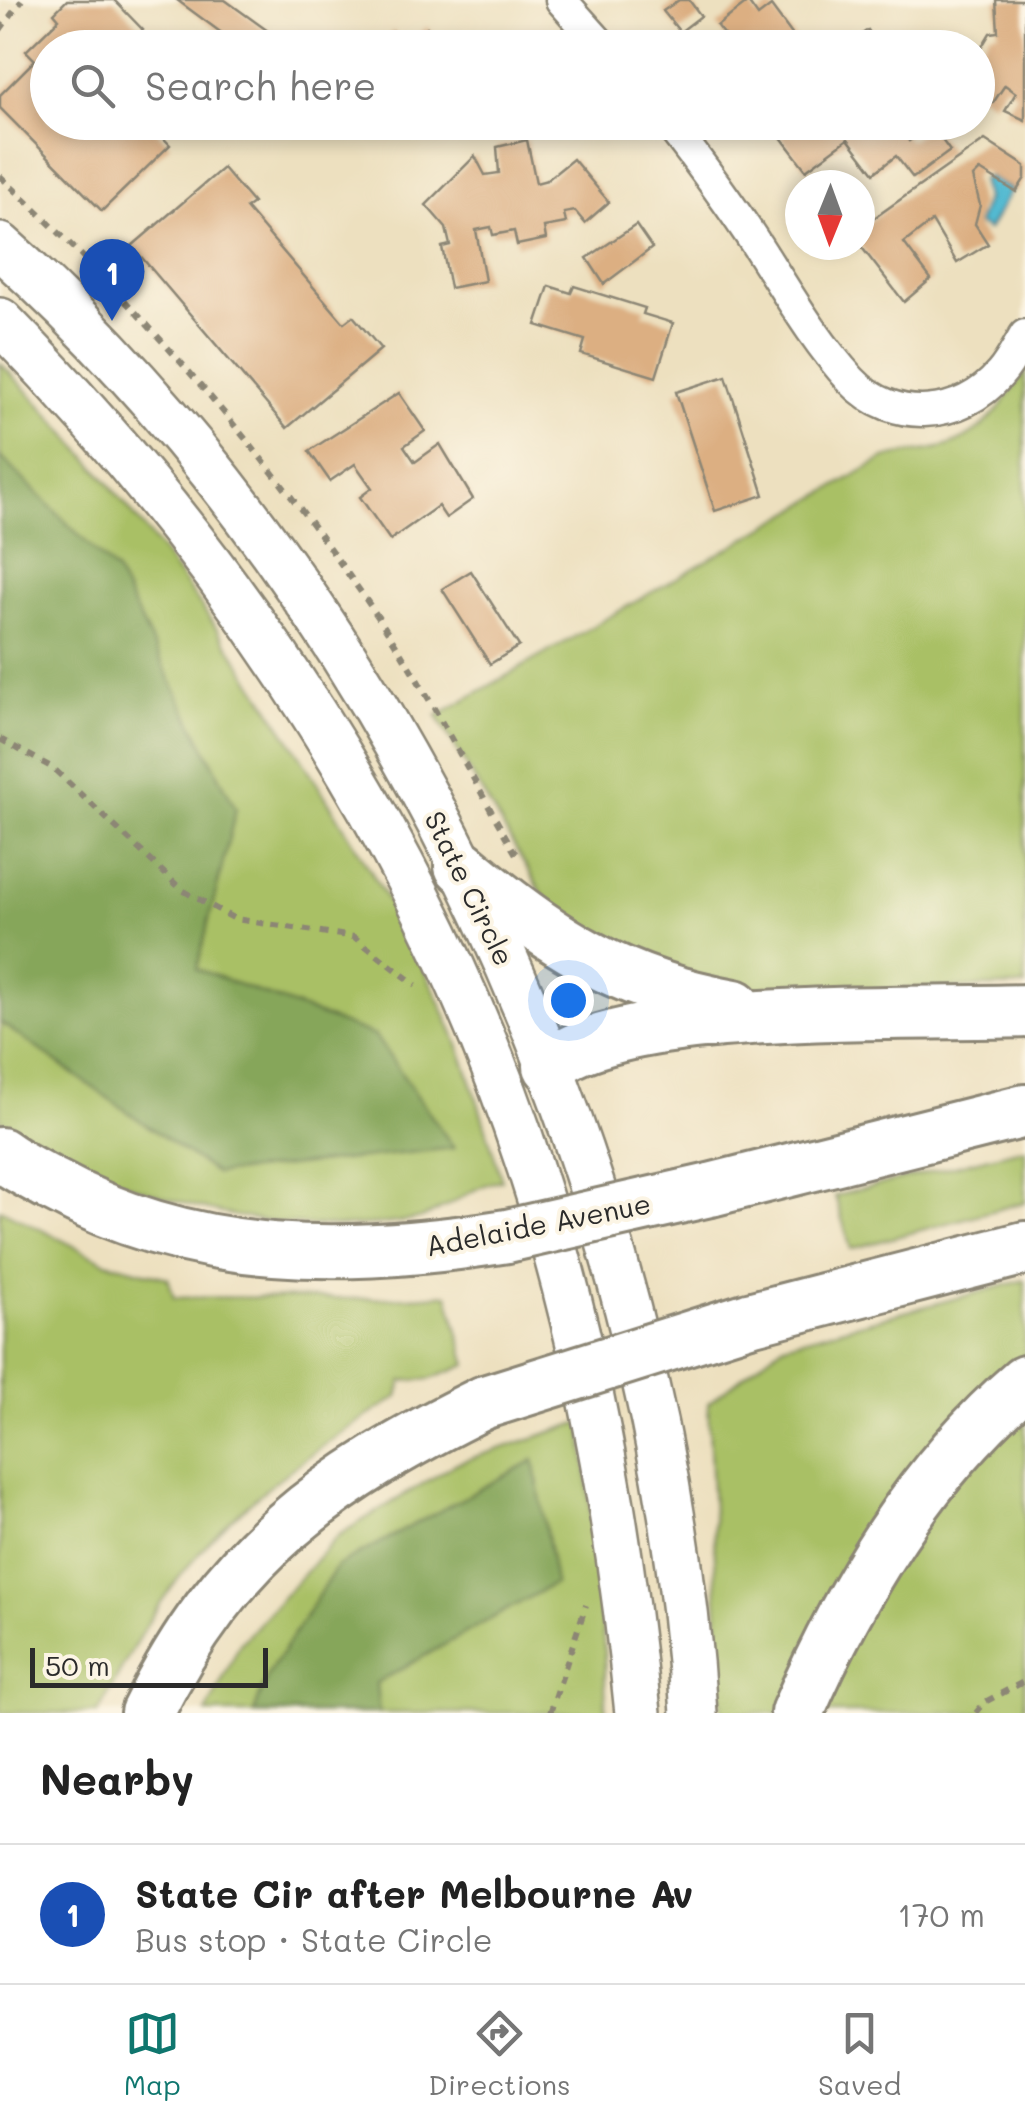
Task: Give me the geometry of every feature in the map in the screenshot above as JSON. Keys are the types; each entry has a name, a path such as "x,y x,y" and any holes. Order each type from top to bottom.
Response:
{"highway":[{"path":"462,866 519,914 595,964 677,996 786,1015"},
{"path":"550,1066 574,1049 626,1034 786,1015 1025,1011"},
{"name":"Adelaide Avenue","path":"0,1154 92,1206 184,1239 282,1251 381,1251 468,1242 710,1190 1025,1111"},
{"path":"146,1713 176,1652 257,1554 320,1496 393,1447 485,1402 750,1320 1025,1248"},
{"path":"797,1713 830,1637 886,1541 944,1464 1025,1382"}],"main road":[{"name":"State Circle","path":"0,246 107,352 229,496 314,613 387,731 462,866 550,1066 614,1260 649,1398 674,1533 694,1713"},
{"name":"State Circle","path":"0,321 149,484 233,594 310,709 378,826 439,946 503,1090 530,1168 579,1343 608,1476 627,1601 638,1713"},
{"path":"530,1168 535,1104 550,1066"}],"street":[{"path":"561,0 588,30"},
{"path":"682,140 853,382 890,405 926,413 967,403 1001,374 1025,335"}],"path":[{"path":"0,30 22,0"},
{"path":"0,738 53,768 182,890 235,918 354,938 416,985 425,1000"},
{"path":"550,1713 590,1594"},
{"path":"976,1713 985,1702 1025,1681"}],"green space":[{"path":"0,363 90,461 172,566 249,676 339,819 394,912 443,1009 470,1076 502,1180 413,1220 358,1226 250,1219 146,1191 96,1171 0,1120"},
{"path":"1025,370 1025,986 816,992 720,987 637,964 555,915 437,716 885,458 947,446 973,434 1002,405"},
{"path":"0,456 116,572 236,809 197,969 375,1036 454,1148 216,1174 0,1022"},
{"path":"1025,1148 1025,1202 851,1249 835,1196"},
{"path":"0,1209 106,1262 168,1278 174,1298 448,1294 467,1365 431,1379 402,1381 398,1397 293,1467 229,1522 174,1584 143,1630 98,1713 0,1713"},
{"path":"1025,1280 1025,1713 722,1713 708,1403 784,1344"},
{"path":"582,1422 604,1648 606,1713 206,1713 240,1644 339,1535 457,1463"},
{"path":"534,1460 555,1583 376,1683 379,1713 254,1713 267,1676 337,1566"}],"water":[{"path":"988,177 1011,190 988,230 977,224 986,199 981,180"}],"building":[{"path":"67,0 114,0 143,30 48,30 59,19 54,13"},
{"path":"177,0 225,0 267,30 218,30"},
{"path":"679,0 689,0 701,16 678,30 663,11"},
{"path":"996,0 1025,0 1025,120 1005,111 1016,93 1005,85 995,100"},
{"path":"748,2 758,16 771,6 789,30 720,30 717,26"},
{"path":"30,65 30,138 0,108 0,95"},
{"path":"32,140 165,140 170,145 102,211"},
{"path":"527,140 536,183 547,180 573,159 609,202 585,223 575,211 564,213 566,223 544,227 546,239 517,245 514,231 493,235 491,227 476,230 485,281 450,288 442,247 450,245 446,228 426,205 475,156 485,175 499,173 497,147"},
{"path":"783,140 847,140 806,170"},
{"path":"849,140 942,140 950,151 913,178 896,156 875,172"},
{"path":"985,140 1025,166 1025,178 1016,192 980,170 973,177 980,205 975,224 988,244 957,263 932,221 904,243 931,279 904,302 872,260 875,260 875,217"},
{"path":"223,168 253,203 246,208 344,323 353,316 381,349 287,428 132,246"},
{"path":"636,225 652,248 604,284 587,258"},
{"path":"549,286 571,293 574,286 645,308 643,314 673,323 656,377 581,354 585,340 536,325"},
{"path":"726,376 764,495 715,511 676,392"},
{"path":"399,393 425,431 404,446 415,462 440,444 473,499 446,518 438,506 390,540 360,497 372,488 355,464 330,481 309,451"},
{"path":"471,571 519,646 490,664 442,589"}],"place":[{"name":"State Cir after Melbourne Av","path":"112,321"}]}
